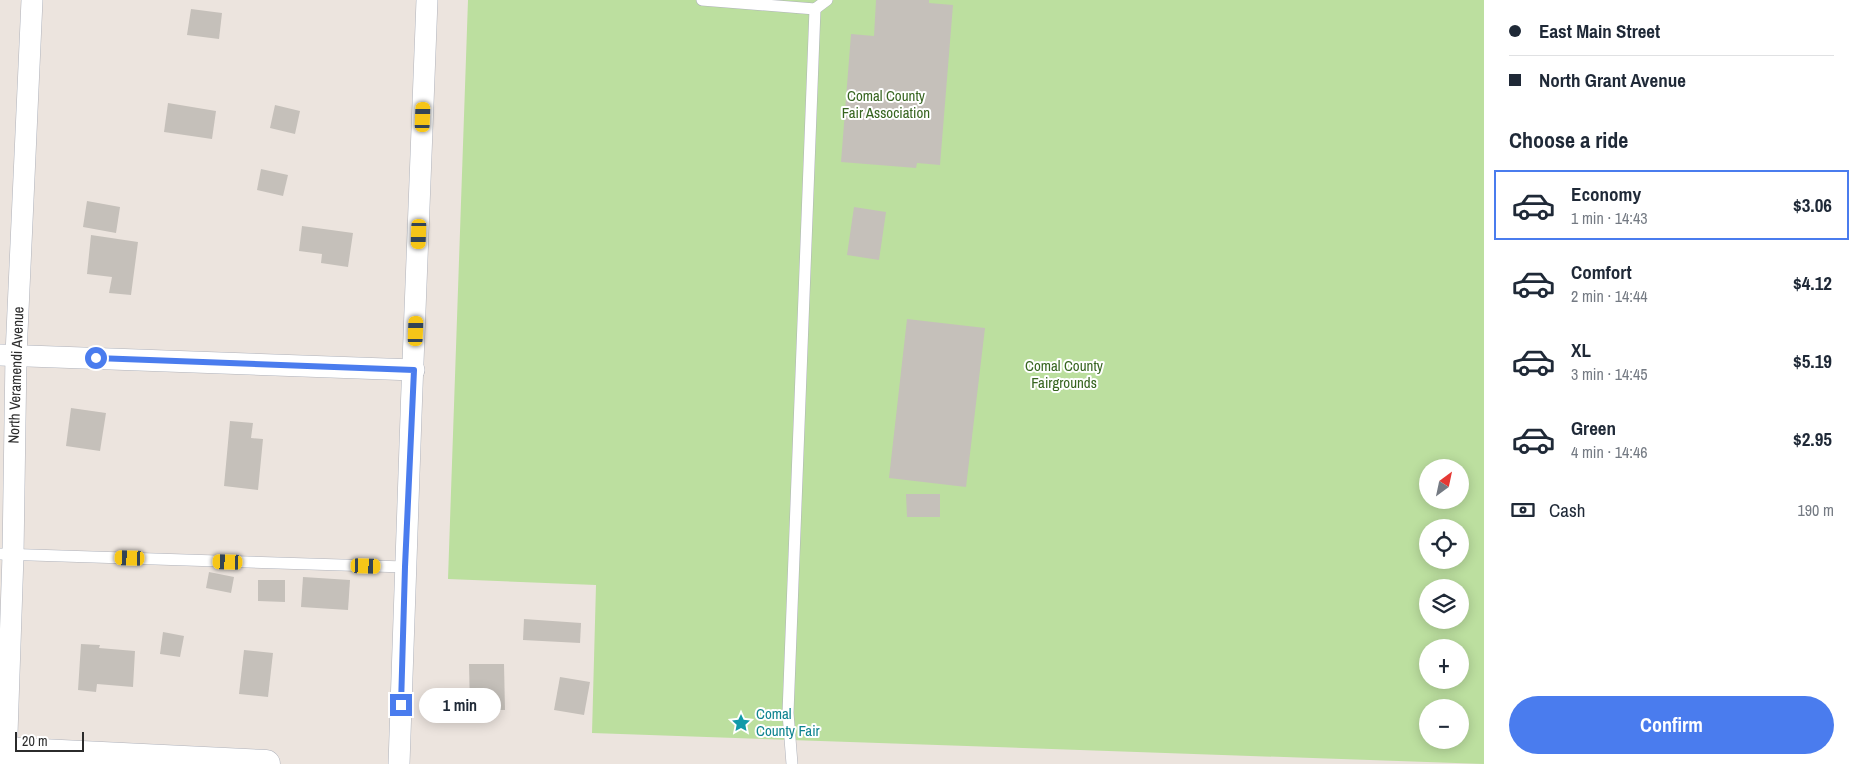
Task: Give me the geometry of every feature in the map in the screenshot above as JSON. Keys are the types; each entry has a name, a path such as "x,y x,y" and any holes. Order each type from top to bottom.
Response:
{"main road":[{"path":"4,755 266,764"}],"street":[{"name":"North Veramendi Avenue","path":"4,755 8,355 32,0"},
{"path":"399,764 427,0"},
{"path":"8,355 414,370"}],"lane":[{"path":"702,0 815,9 827,0"},
{"path":"792,764 788,713 815,9"},
{"path":"6,555 405,567"}],"green space":[{"name":"Comal County Fairgrounds","path":"468,0 1484,0 1484,764 592,733 596,585 448,579"}],"building":[{"name":"Comal County Fair Association","path":"876,0 929,0 929,3 953,5 940,165 917,163 916,168 841,162 851,34 874,36"},
{"path":"191,9 222,13 219,39 187,35"},
{"path":"168,103 216,111 212,139 164,132"},
{"path":"275,105 300,111 295,134 270,128"},
{"path":"261,169 288,175 283,196 257,190"},
{"path":"87,201 120,207 116,233 83,227"},
{"path":"854,207 886,212 879,260 847,255"},
{"path":"302,226 353,233 348,267 321,263 322,254 299,251"},
{"path":"91,235 138,242 131,295 109,293 112,277 87,274"},
{"path":"907,319 985,328 966,487 889,478"},
{"path":"71,408 106,413 100,451 66,446"},
{"path":"230,421 253,423 251,438 263,439 258,490 224,486"},
{"path":"906,494 940,494 940,517 907,517"},
{"path":"209,572 234,577 231,593 206,588"},
{"path":"303,577 350,580 348,610 301,607"},
{"path":"258,580 285,580 285,602 258,601"},
{"path":"524,619 581,623 580,643 523,640"},
{"path":"163,632 184,636 180,657 160,654"},
{"path":"81,644 100,645 99,648 135,651 133,687 97,684 96,692 78,690"},
{"path":"244,650 273,653 268,697 239,694"},
{"path":"469,664 504,664 505,710 470,710"},
{"path":"560,677 590,682 584,715 554,710"}],"place":[{"name":"Comal County Fair","path":"741,723"}],"route":[{"path":"96,358 414,370 401,705"}]}
